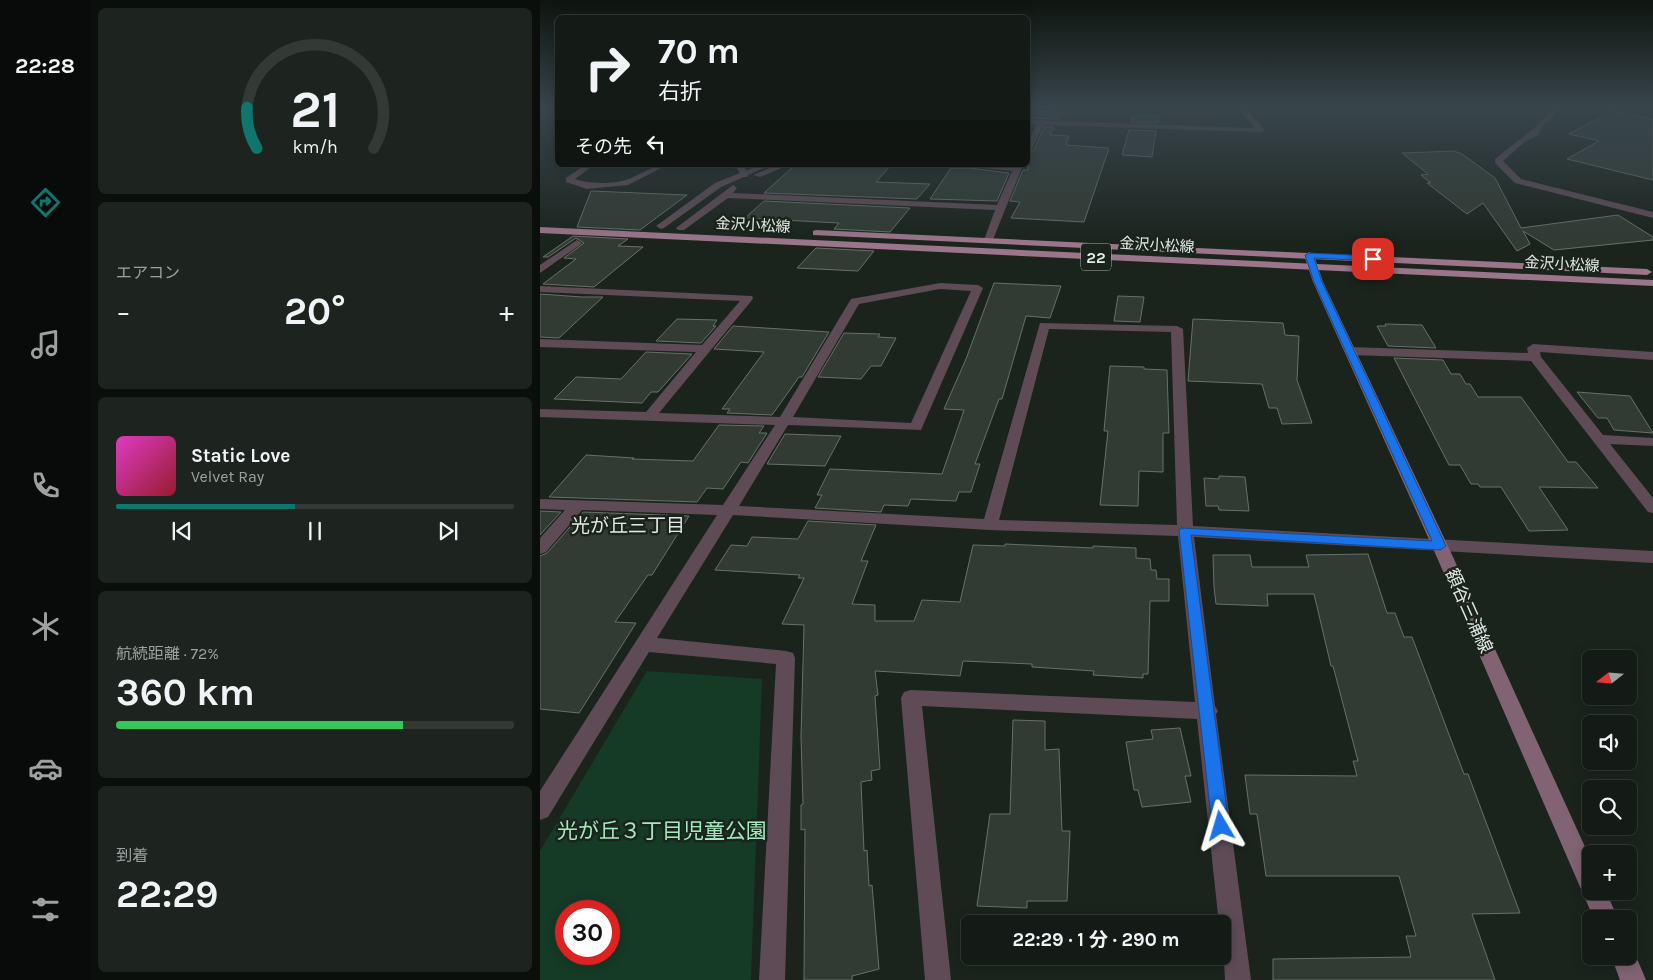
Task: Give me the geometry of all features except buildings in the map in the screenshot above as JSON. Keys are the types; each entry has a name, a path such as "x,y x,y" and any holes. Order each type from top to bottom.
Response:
{"main road":[{"name":"金沢小松線","path":"540,220 680,228 989,240 1653,283"},
{"name":"金沢小松線","path":"540,230 1653,273"},
{"name":"額谷三浦線","path":"1311,261 1350,352 1440,546 1582,866"},
{"path":"1627,965 1633,980"}],"street":[{"path":"1509,152 1498,161 1518,181 1653,215"},
{"path":"587,167 569,180 587,186 628,182 659,167"},
{"path":"741,167 744,175"},
{"path":"660,226 718,185 762,167"},
{"path":"680,228 726,195 735,186 755,175 779,167"},
{"path":"989,240 1000,208 1018,167"},
{"path":"726,195 1000,208"},
{"path":"540,270 577,243"},
{"path":"540,413 784,421 916,427 978,288 940,286 855,301 784,421 540,810"},
{"path":"540,289 748,298 649,417"},
{"path":"990,525 1044,325 1177,329 1185,531 1208,711 1238,980"},
{"path":"540,343 706,349"},
{"path":"1653,356 1533,348 1535,357 1653,508"},
{"path":"1350,352 1535,357"},
{"path":"1598,439 1653,442"},
{"path":"540,504 728,510 990,525 1185,531 1653,556"},
{"path":"540,548 577,506"},
{"path":"644,644 786,658 772,980"},
{"path":"938,980 911,698 1208,711"}],"green space":[{"name":"光が丘３丁目児童公園","path":"647,671 762,679 751,980 540,980 540,851"}],"district":[{"name":"光が丘三丁目","path":"628,526"}],"route":[{"path":"1221,826 1185,531 1440,546 1318,282 1309,255 1373,259"}]}
